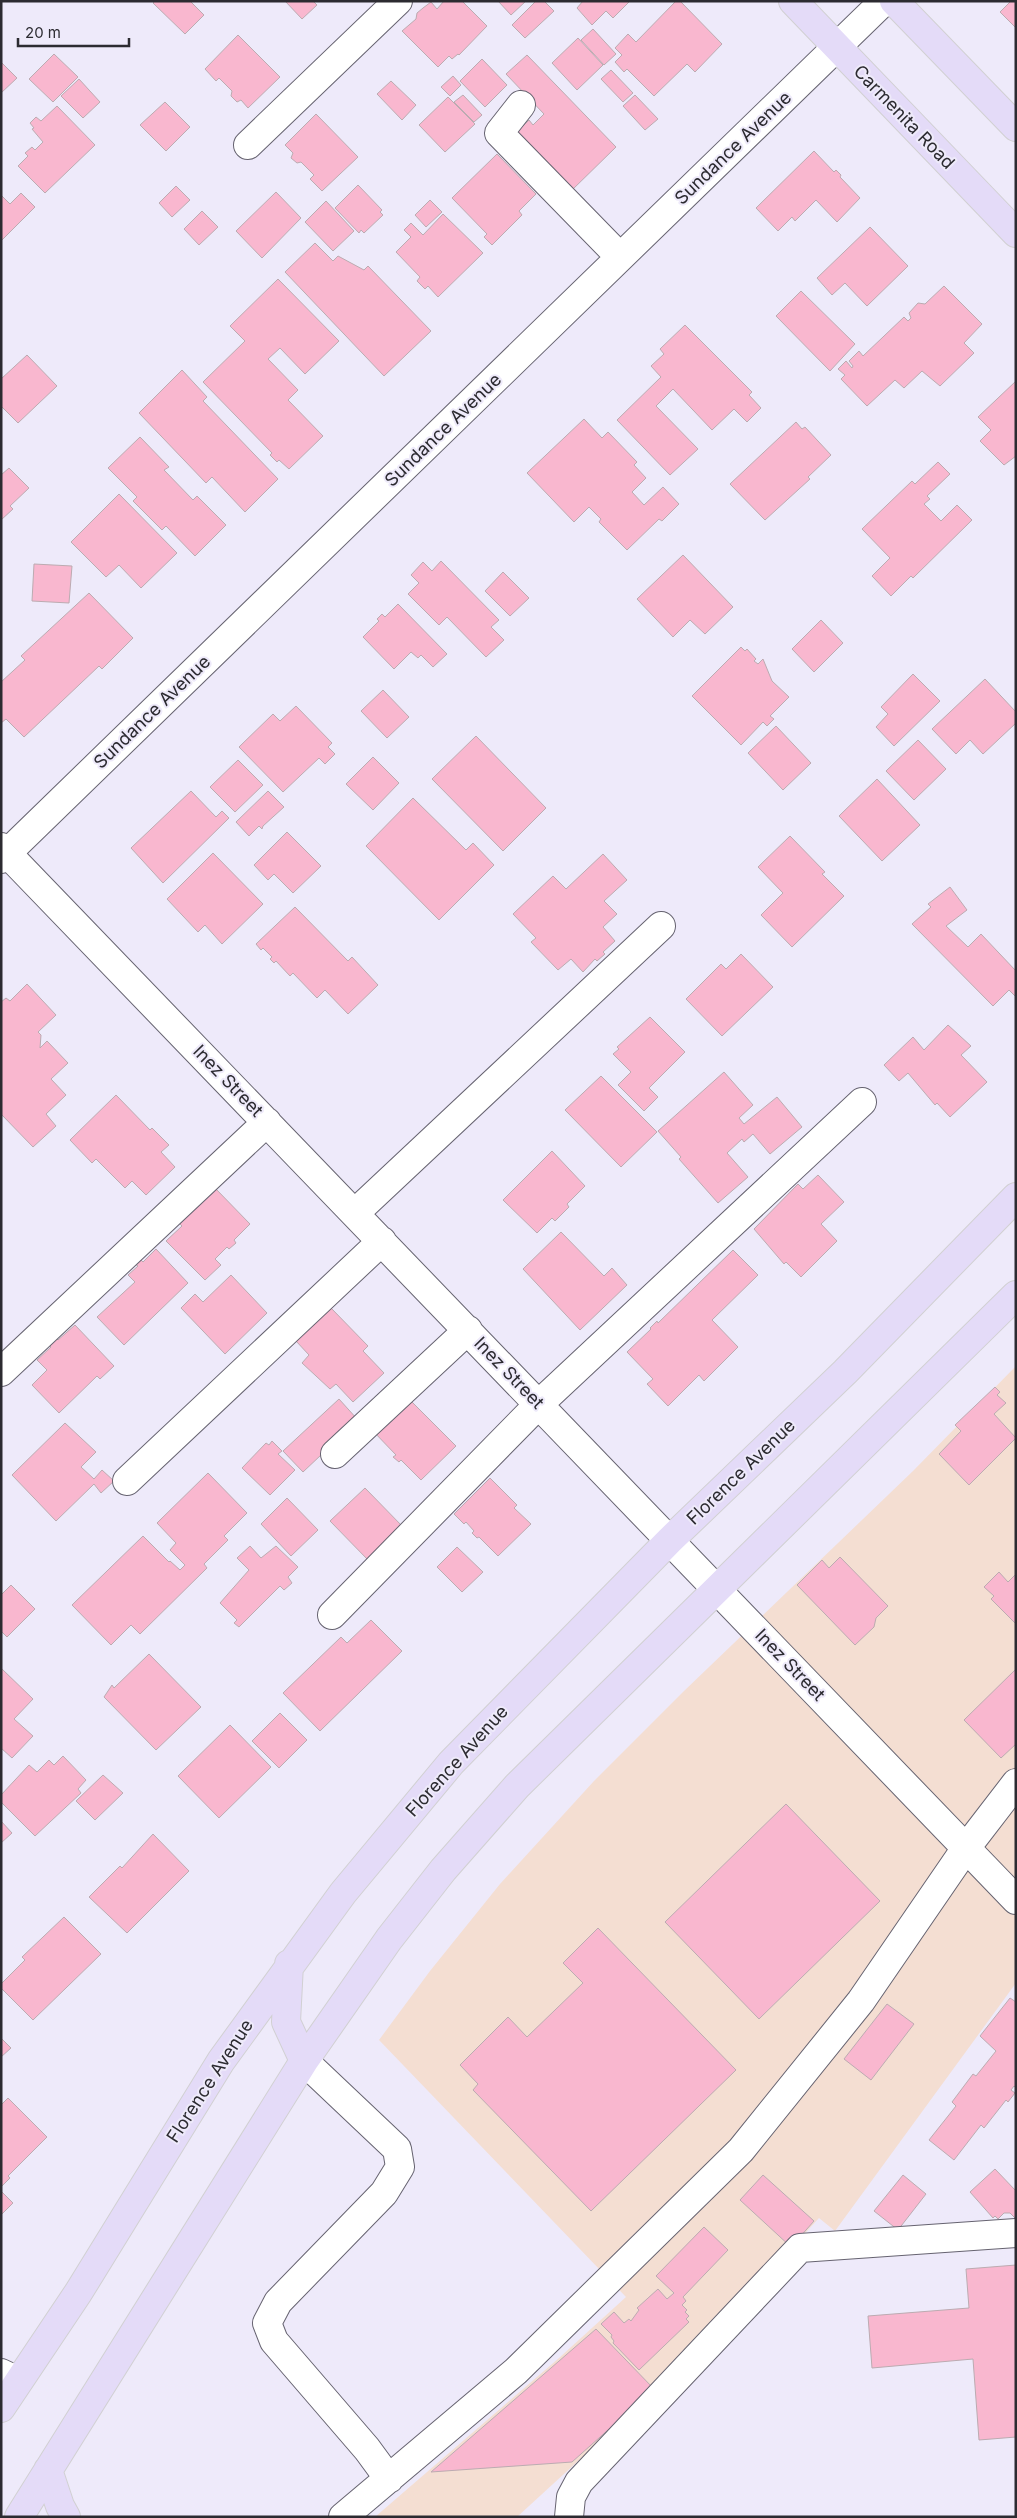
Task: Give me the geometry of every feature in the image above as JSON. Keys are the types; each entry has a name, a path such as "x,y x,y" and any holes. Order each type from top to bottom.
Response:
{"main road":[{"name":"Carmenita Road","path":"793,1 1016,233"},
{"path":"894,1 1016,127"},
{"name":"Florence Avenue","path":"1,2408 10,2377 78,2292 221,2061 289,1964 343,1892 451,1762 670,1540 845,1372 1016,1197"},
{"path":"19,2517 304,2061 389,1939 443,1870 517,1786 1016,1296"},
{"path":"289,1964 286,2022 304,2061"},
{"path":"48,2470 60,2506 66,2517"}],"street":[{"path":"248,145 398,1"},
{"name":"Sundance Avenue","path":"3,853 884,1"},
{"path":"521,105 498,133 620,258"},
{"name":"Inez Street","path":"3,853 540,1404 1016,1900"},
{"path":"355,1213 661,926"},
{"path":"332,1615 540,1404 862,1102"},
{"path":"1,1372 267,1122"},
{"path":"127,1481 382,1241"},
{"path":"335,1454 468,1330"},
{"path":"344,2517 516,2371 741,2150 861,2001 966,1848 1016,1783"},
{"path":"304,2061 397,2149 400,2167 384,2193 278,2302 267,2323 274,2341 367,2448 388,2479"},
{"path":"569,2517 571,2497 579,2482 800,2248 1016,2233"}],"shaded area":[{"path":"1016,1366 1016,1983 835,2231 819,2218 732,2313 661,2385 517,2517 375,2517 559,2358 626,2297 379,2040 430,1971 500,1884 594,1781 684,1691 913,1471"}],"building":[{"path":"155,1 190,1 204,15 185,34 153,3"},
{"path":"285,1 313,1 317,5 302,19"},
{"path":"444,1 462,1 487,26 459,55 452,59 449,56 438,67 402,31 416,19 417,13 431,2 437,9"},
{"path":"498,1 526,1 511,15"},
{"path":"536,1 544,1 554,11 525,38 512,25"},
{"path":"583,1 630,1 613,18 606,11 592,25 577,8"},
{"path":"676,1 680,1 722,44 695,72 687,64 654,96 627,69 624,72 615,62 622,55 615,48 628,34 636,42"},
{"path":"1011,1 1016,1 1016,28 1000,12"},
{"path":"593,29 616,54 604,65 581,40"},
{"path":"238,35 280,77 248,108 241,100 237,102 231,96 232,91 219,78 216,81 205,69"},
{"path":"578,38 603,65 577,90 552,63"},
{"path":"54,54 78,77 53,102 29,79"},
{"path":"527,55 616,147 570,192 513,136 529,120 533,125 544,114 506,74"},
{"path":"482,59 507,85 485,107 460,81"},
{"path":"1,62 17,78 1,93"},
{"path":"611,70 633,93 623,102 601,79"},
{"path":"453,76 461,85 450,96 441,87"},
{"path":"79,79 100,102 83,118 61,96"},
{"path":"391,81 416,105 402,120 377,94"},
{"path":"463,95 482,115 474,122 454,102"},
{"path":"635,95 658,119 645,130 623,106"},
{"path":"448,97 475,124 445,152 419,125"},
{"path":"165,102 190,127 166,151 140,125"},
{"path":"57,106 95,145 45,193 18,166 28,156 25,153 32,147 35,150 43,142 32,129 34,128 30,123 36,117 41,121"},
{"path":"316,114 358,157 322,191 310,179 314,175 301,162 297,163 291,158 293,153 285,145"},
{"path":"814,151 834,172 836,170 841,175 840,177 860,198 837,222 816,200 795,221 792,217 778,231 756,208"},
{"path":"497,154 536,194 519,211 522,215 492,245 484,237 487,234 452,198"},
{"path":"358,185 382,210 380,212 383,215 364,233 361,230 359,233 335,208"},
{"path":"176,186 190,200 172,217 159,203"},
{"path":"276,192 301,218 262,258 236,231"},
{"path":"21,193 35,207 1,241 1,195 10,204"},
{"path":"430,200 442,212 426,227 415,215"},
{"path":"326,201 354,231 333,251 305,222"},
{"path":"202,211 218,227 199,245 184,229"},
{"path":"443,214 483,253 438,297 428,286 425,289 417,281 420,277 396,252 411,237 404,230 411,223 423,235"},
{"path":"870,227 908,266 867,306 845,283 832,295 817,278"},
{"path":"315,243 333,261 338,256 364,270 368,266 431,331 384,376 285,272"},
{"path":"278,279 339,341 305,374 280,348 268,359 298,390 288,400 323,436 289,469 270,455 272,453 203,382 245,341 230,326"},
{"path":"944,286 982,324 964,343 974,353 940,386 922,371 904,388 895,380 867,406 841,379 845,375 838,369 846,361 852,368 853,366 849,361 859,351 863,356 904,317 908,321 911,318 909,313 918,303 925,304"},
{"path":"801,291 855,344 830,371 776,316"},
{"path":"685,325 752,392 749,395 761,408 747,422 734,409 712,430 673,389 656,406 698,449 670,475 617,420 661,377 651,366 664,354 660,349"},
{"path":"27,355 57,386 18,423 1,406 1,379"},
{"path":"182,370 207,397 203,401 278,479 245,512 212,477 206,483 139,413"},
{"path":"1016,381 1016,456 1004,465 980,441 991,430 978,417"},
{"path":"584,419 602,438 608,432 637,462 634,465 646,478 632,492 644,505 663,487 679,504 662,521 659,519 627,550 599,522 601,519 589,507 574,522 527,473"},
{"path":"796,422 802,429 805,427 831,455 808,477 810,479 765,520 730,484"},
{"path":"140,437 169,467 164,470 193,500 197,496 226,525 195,556 166,526 162,530 133,501 137,497 108,468"},
{"path":"938,462 950,474 927,496 930,499 924,504 941,521 957,505 972,520 913,578 911,576 891,596 872,576 890,558 862,529 912,481 915,484"},
{"path":"9,468 29,488 10,506 13,509 1,520 1,475"},
{"path":"119,494 177,553 141,588 119,565 106,577 71,542"},
{"path":"683,555 733,607 705,634 690,620 673,637 637,599"},
{"path":"441,561 499,620 491,627 504,640 486,657 447,617 439,625 408,594 419,583 411,575 423,562 432,571"},
{"path":"34,564 72,566 69,603 32,601"},
{"path":"503,572 529,598 510,616 485,591"},
{"path":"89,593 133,638 102,669 99,666 24,737 6,719 1,723 1,682 25,660 21,656"},
{"path":"398,604 447,654 433,667 421,655 418,658 411,652 394,669 363,637 379,621 377,619 382,614 385,617"},
{"path":"821,620 843,643 814,672 792,649"},
{"path":"741,647 745,651 747,649 758,664 763,659 772,681 789,697 770,716 774,719 767,726 763,722 741,745 692,696"},
{"path":"913,674 940,701 894,746 876,727 888,714 881,707"},
{"path":"985,679 1016,712 1016,723 983,754 970,740 956,754 932,729"},
{"path":"383,690 409,717 387,738 361,711"},
{"path":"296,706 332,743 328,747 335,754 325,764 319,758 283,792 239,747 273,714 280,721"},
{"path":"776,726 811,763 783,790 748,753"},
{"path":"476,736 546,808 503,851 432,779"},
{"path":"918,740 946,769 914,800 886,771"},
{"path":"373,757 399,783 373,810 346,784"},
{"path":"238,760 263,785 235,812 210,787"},
{"path":"877,779 920,825 882,861 839,816"},
{"path":"191,791 216,817 222,811 229,818 163,883 131,848"},
{"path":"268,791 284,807 262,829 259,826 249,836 236,822"},
{"path":"413,798 466,850 473,843 494,865 439,920 366,846"},
{"path":"287,832 321,866 293,893 274,874 268,880 254,865"},
{"path":"790,836 825,872 822,874 844,896 792,947 761,915 783,893 758,867"},
{"path":"213,853 263,904 222,944 205,925 198,932 167,899"},
{"path":"603,854 627,880 604,901 617,914 603,927 615,941 603,952 605,954 597,961 595,959 583,972 571,959 558,970 531,942 536,938 513,914 553,876 566,889"},
{"path":"950,887 967,910 946,926 968,947 981,934 1016,971 1016,997 1009,990 993,1006 912,924 931,907 928,904"},
{"path":"295,907 348,961 352,957 378,985 348,1014 325,990 317,998 293,973 290,976 276,961 274,963 270,959 272,957 263,948 261,950 256,944"},
{"path":"741,954 773,987 722,1036 686,999 721,964 726,969"},
{"path":"27,984 56,1015 38,1032 41,1035 40,1048 47,1041 68,1063 51,1079 66,1095 46,1114 56,1126 33,1147 1,1114 1,1002 6,998 10,1001"},
{"path":"650,1017 685,1052 649,1088 658,1097 644,1111 618,1085 631,1072 613,1054 619,1049 617,1047"},
{"path":"948,1025 971,1046 961,1055 987,1082 950,1117 937,1103 935,1105 908,1073 899,1081 884,1065 913,1037 924,1050"},
{"path":"724,1072 753,1105 739,1118 744,1124 777,1097 802,1127 770,1154 753,1134 744,1142 742,1139 727,1153 748,1177 718,1203 679,1159 681,1157 658,1131"},
{"path":"601,1076 657,1132 621,1167 565,1110"},
{"path":"116,1095 150,1130 152,1128 169,1145 161,1152 175,1167 146,1195 132,1181 125,1188 96,1159 92,1163 70,1140"},
{"path":"552,1151 585,1186 567,1204 569,1207 555,1221 552,1218 537,1233 503,1200"},
{"path":"818,1175 844,1202 821,1224 837,1241 801,1277 786,1262 784,1264 754,1229 798,1184 803,1189"},
{"path":"214,1187 250,1224 234,1240 236,1243 229,1249 227,1247 215,1259 221,1265 205,1280 166,1241 182,1226 178,1222"},
{"path":"561,1232 604,1276 612,1268 627,1285 580,1330 523,1269"},
{"path":"156,1249 188,1283 124,1345 97,1317 135,1282 128,1275 138,1266 135,1264 140,1259 143,1262"},
{"path":"733,1250 758,1275 712,1320 738,1347 704,1381 699,1375 668,1406 647,1384 653,1379 627,1352 657,1321 658,1323"},
{"path":"231,1275 267,1313 225,1354 181,1308 195,1294 203,1302"},
{"path":"331,1308 368,1346 363,1351 384,1373 353,1402 336,1384 330,1389 302,1363 309,1355 296,1341"},
{"path":"75,1325 114,1366 100,1379 97,1376 59,1413 32,1385 47,1370 37,1360 51,1347 49,1345 56,1338 58,1340"},
{"path":"995,1387 1000,1392 997,1395 1006,1403 994,1414 1016,1438 969,1485 939,1454 961,1431 955,1425"},
{"path":"407,1397 456,1446 421,1480 401,1460 399,1462 393,1457 396,1455 373,1431"},
{"path":"339,1399 358,1420 303,1472 283,1451"},
{"path":"65,1423 96,1452 81,1467 94,1479 102,1470 114,1481 101,1493 94,1484 56,1521 12,1475"},
{"path":"272,1441 282,1451 278,1454 295,1470 270,1495 242,1468 266,1443 269,1445"},
{"path":"208,1473 247,1513 224,1536 228,1540 204,1564 207,1568 140,1634 131,1625 111,1645 72,1605 143,1536 169,1562 180,1570 185,1565 170,1550 176,1543 157,1523"},
{"path":"490,1478 517,1505 514,1508 531,1524 498,1556 479,1537 477,1538 472,1533 474,1531 466,1522 464,1524 454,1514"},
{"path":"365,1488 404,1528 369,1561 330,1521"},
{"path":"287,1498 318,1530 291,1556 261,1524"},
{"path":"250,1546 261,1558 276,1546 298,1567 288,1577 292,1583 284,1590 280,1586 239,1627 234,1623 237,1620 220,1603 249,1570 237,1558"},
{"path":"457,1547 483,1572 462,1592 437,1567"},
{"path":"840,1557 888,1606 876,1618 874,1627 855,1645 797,1585 822,1560 829,1568"},
{"path":"999,1572 1008,1582 1016,1574 1016,1624 991,1599 994,1596 984,1587"},
{"path":"11,1585 35,1609 7,1637 1,1631 1,1595"},
{"path":"371,1620 402,1651 320,1731 283,1693 341,1637 347,1643"},
{"path":"149,1654 201,1707 156,1750 104,1697 112,1685 114,1688"},
{"path":"1,1668 33,1699 14,1719 33,1736 12,1758 1,1748"},
{"path":"1016,1669 1016,1744 1001,1758 964,1720"},
{"path":"280,1713 307,1740 279,1768 252,1741"},
{"path":"230,1725 271,1767 219,1818 178,1776"},
{"path":"63,1756 86,1780 78,1789 81,1793 35,1836 1,1802 1,1795 29,1765 37,1772 49,1760 54,1765"},
{"path":"103,1775 123,1793 95,1820 76,1801"},
{"path":"786,1804 880,1901 759,2019 665,1922"},
{"path":"1,1821 12,1833 1,1843"},
{"path":"153,1834 189,1871 127,1933 89,1897 120,1866 122,1868"},
{"path":"64,1917 101,1954 33,2020 1,1988 1,1984 25,1960 22,1957"},
{"path":"598,1928 736,2070 591,2211 473,2090 478,2084 460,2065 508,2017 527,2037 583,1983 563,1963"},
{"path":"1010,1998 1016,2002 1016,2088 1014,2086 1011,2090 1015,2093 1008,2102 1006,2100 984,2128 981,2125 954,2160 929,2140 956,2106 952,2102 973,2074 976,2076 996,2051 980,2036"},
{"path":"887,2004 914,2024 871,2080 844,2059"},
{"path":"1,2038 11,2048 1,2057"},
{"path":"8,2098 47,2137 8,2176 10,2178 1,2187 1,2105"},
{"path":"995,2169 1016,2191 1016,2219 1010,2213 1004,2213 998,2219 995,2216 993,2218 970,2192"},
{"path":"763,2175 814,2221 791,2247 740,2200"},
{"path":"903,2175 926,2194 898,2230 874,2211"},
{"path":"1,2191 13,2203 1,2215"},
{"path":"704,2227 728,2250 683,2297 686,2301 682,2305 687,2310 685,2312 689,2316 686,2319 689,2322 639,2370 613,2343 612,2335 601,2324 614,2312 624,2323 629,2319 631,2321 639,2310 637,2308 658,2289 667,2299 674,2293 656,2276"},
{"path":"1016,2265 1016,2437 979,2440 973,2359 872,2368 868,2316 969,2308 966,2269"},
{"path":"596,2329 654,2389 572,2462 431,2472"}]}
